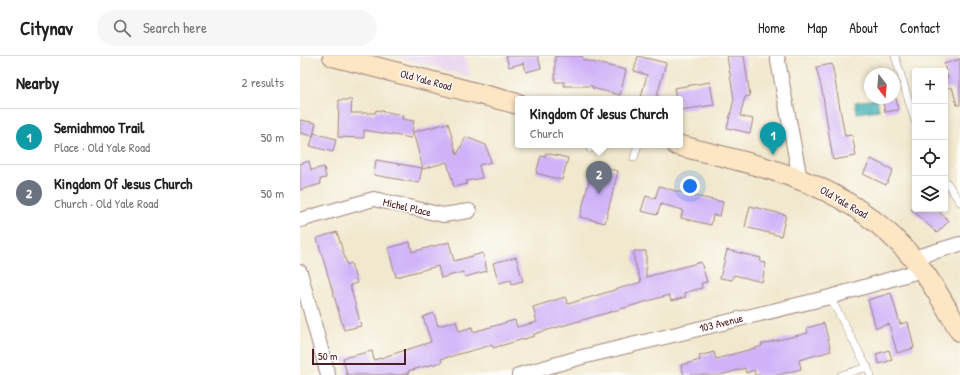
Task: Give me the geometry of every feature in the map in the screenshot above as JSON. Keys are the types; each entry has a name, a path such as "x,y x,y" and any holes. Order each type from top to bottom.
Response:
{"main road":[{"name":"Old Yale Road","path":"333,56 515,103"},
{"name":"Old Yale Road","path":"683,147 800,179 835,195 868,215 894,238 917,264 960,331"}],"street":[{"path":"777,56 800,179"},
{"name":"Michel Place","path":"300,220 374,199 442,215 469,211"},
{"name":"103 Avenue","path":"519,375 830,297 917,264 960,244"},
{"path":"300,272 328,375"}],"lane":[{"path":"895,56 912,111"},
{"path":"634,158 637,148"},
{"path":"948,184 960,202"},
{"path":"830,297 871,375"},
{"path":"841,375 868,368"}],"shaded area":[{"path":"396,56 465,56 471,77"}],"water":[{"path":"864,101 864,104 878,104 879,110 857,113 855,102"}],"building":[{"path":"506,56 538,56 541,68 526,72 524,63 509,67"},
{"path":"555,56 582,56 583,60 626,70 620,95 592,88 593,86 564,86 564,82 555,82"},
{"path":"638,56 666,63 657,96 641,96 647,75 634,71"},
{"path":"727,56 744,56 750,96 745,97 740,116 753,119 750,133 727,128 734,99"},
{"path":"960,59 960,105 957,105 952,87 948,88 948,68 945,68 944,64"},
{"path":"832,64 845,136 852,135 856,156 833,160 822,90 816,67"},
{"path":"710,82 714,105 683,110 683,96 675,96 674,88"},
{"path":"339,100 352,100 351,113 375,113 376,110 403,115 402,119 414,121 411,138 364,130 364,138 338,137"},
{"path":"883,104 897,104 898,110 885,112"},
{"path":"300,120 316,123 313,136 300,133"},
{"path":"448,123 457,155 466,137 486,145 491,162 479,165 482,178 466,181 467,184 454,187 447,162 423,169 413,132"},
{"path":"314,133 336,139 333,152 310,146"},
{"path":"546,153 568,158 562,180 536,173 541,156 545,157"},
{"path":"871,159 893,170 886,185 863,174"},
{"path":"376,160 422,168 419,183 374,175"},
{"path":"309,161 311,170 324,167 326,178 320,179 321,184 300,190 300,164"},
{"path":"593,165 618,171 605,223 580,217"},
{"path":"659,186 695,197 723,202 720,216 713,215 711,225 681,218 683,210 661,204 657,215 641,211 646,196 655,199"},
{"path":"750,206 786,215 781,236 745,227"},
{"path":"914,212 939,212 949,221 937,233"},
{"path":"337,232 347,265 351,263 357,283 350,285 361,326 344,330 317,238"},
{"path":"410,242 412,252 449,242 454,261 483,253 487,271 465,277 463,272 441,278 438,266 396,277 388,248"},
{"path":"727,250 761,258 760,262 766,263 762,282 734,275 732,280 720,278"},
{"path":"634,251 646,251 646,277 701,262 707,282 701,283 702,288 684,293 686,297 671,301 669,295 534,334 534,336 493,348 492,345 441,359 442,362 408,371 409,373 401,375 347,375 343,358 372,351 374,360 431,342 423,317 434,313 438,326 456,321 459,331 472,327 473,332 515,320 517,327 537,322 533,307 565,297 568,304 641,282 634,260"},
{"path":"516,257 523,281 512,284 511,280 499,283 493,263"},
{"path":"891,293 900,324 908,322 914,348 897,353 889,324 876,328 868,300"},
{"path":"824,323 831,351 799,360 801,369 778,375 755,375 754,370 746,373 745,368 721,375 684,375 681,365 700,360 699,356 714,352 716,359 762,346 761,344 808,333 807,328"},
{"path":"889,350 892,360 879,364 876,354"}],"place":[{"name":"Semiahmoo Trail","path":"773,155"},
{"name":"Kingdom Of Jesus Church","path":"599,194"}]}
